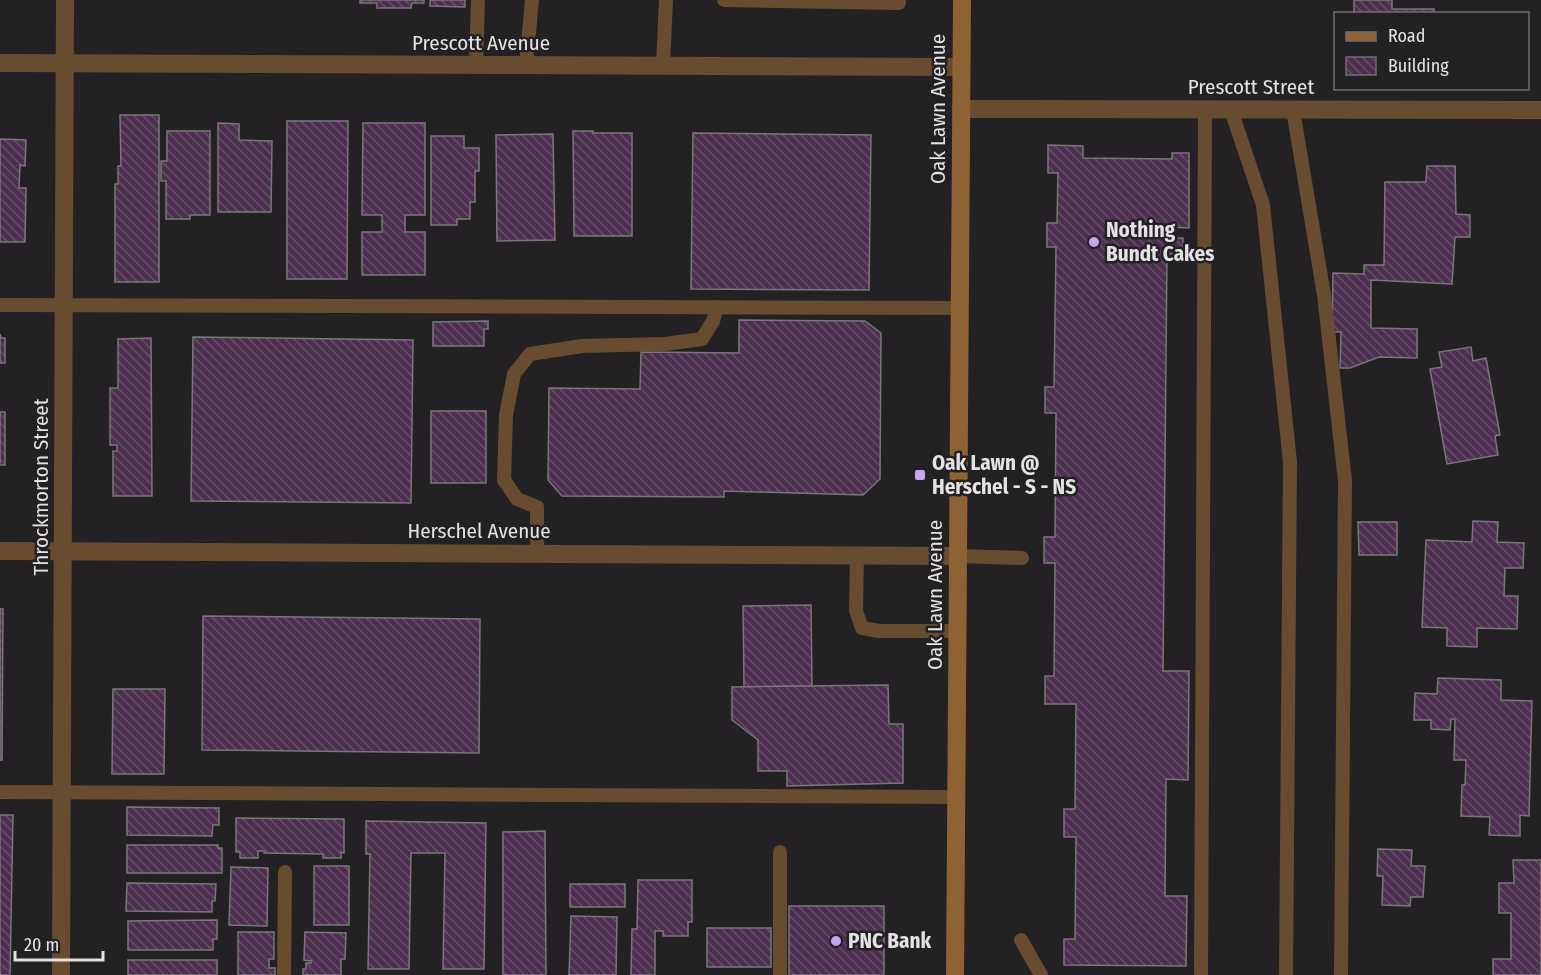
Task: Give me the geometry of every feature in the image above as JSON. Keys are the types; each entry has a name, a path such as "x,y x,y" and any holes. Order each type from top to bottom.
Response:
{"main road":[{"name":"Oak Lawn Avenue","path":"955,975 962,0"}],"street":[{"name":"Throckmorton Street","path":"61,975 65,0"},
{"name":"Prescott Avenue","path":"0,63 961,67"},
{"name":"Prescott Street","path":"961,108 1541,111"},
{"name":"Herschel Avenue","path":"0,551 957,556"}],"lane":[{"path":"476,65 478,0"},
{"path":"526,65 532,0"},
{"path":"663,66 666,0"},
{"path":"724,0 899,3 899,0"},
{"path":"1201,975 1205,110"},
{"path":"1232,110 1263,205 1290,462 1286,975"},
{"path":"1293,110 1324,295 1345,481 1341,975"},
{"path":"0,305 959,308"},
{"path":"537,554 537,507 517,499 504,480 506,415 514,374 530,354 582,346 665,344 702,339 713,321 717,307"},
{"path":"857,556 856,611 862,628 879,631 957,631"},
{"path":"957,556 1022,558"},
{"path":"0,792 956,797"},
{"path":"780,852 780,975"},
{"path":"284,975 285,872"},
{"path":"1021,940 1041,975"}],"building":[{"path":"360,0 424,0 424,3 412,3 411,8 377,8 377,3 360,3"},
{"path":"430,0 465,0 465,7 430,6"},
{"path":"1354,0 1392,0 1392,9 1434,9 1434,12 1354,12"},
{"path":"120,115 159,115 159,282 115,282 115,184 118,184 118,166 121,166"},
{"path":"287,121 348,121 347,279 287,279"},
{"path":"218,123 239,124 239,140 272,141 271,212 218,212"},
{"path":"363,123 425,123 425,215 405,215 405,232 425,232 425,275 362,275 362,232 382,232 382,215 362,215"},
{"path":"167,131 210,131 210,215 190,215 190,219 166,219 166,181 161,181 161,161 167,161"},
{"path":"573,131 632,133 632,236 574,236"},
{"path":"693,133 871,135 869,290 691,289"},
{"path":"553,134 555,240 497,241 496,135"},
{"path":"431,136 464,136 464,148 479,148 479,171 475,171 475,202 470,202 470,219 457,219 457,225 431,225"},
{"path":"0,139 26,140 25,166 20,165 19,188 26,188 25,242 0,242"},
{"path":"1048,145 1083,146 1083,158 1172,159 1172,153 1189,153 1189,228 1170,227 1170,238 1183,238 1183,254 1167,254 1163,671 1189,671 1188,780 1166,779 1165,896 1187,896 1186,966 1064,965 1064,939 1075,939 1076,837 1064,837 1064,809 1075,809 1076,704 1045,704 1045,676 1054,676 1055,563 1044,563 1044,537 1055,537 1056,413 1045,413 1045,387 1054,387 1056,247 1047,247 1047,223 1057,223 1058,173 1048,173"},
{"path":"1427,166 1455,166 1456,214 1470,215 1470,237 1455,237 1452,284 1371,280 1371,328 1417,329 1417,358 1379,357 1350,368 1340,368 1341,332 1332,332 1333,273 1364,274 1364,265 1384,265 1385,182 1426,182"},
{"path":"739,320 865,321 881,333 880,479 863,495 724,491 724,497 562,496 548,480 549,388 640,389 641,352 739,353"},
{"path":"488,321 488,329 484,329 484,346 433,346 433,322"},
{"path":"0,334 1,338 5,338 5,363 0,363"},
{"path":"193,337 413,340 411,503 191,501"},
{"path":"151,338 152,496 113,496 113,451 117,451 117,445 110,445 110,388 118,388 118,339"},
{"path":"1471,347 1473,361 1486,358 1500,435 1495,436 1498,455 1447,464 1430,369 1442,367 1439,352"},
{"path":"431,411 486,411 486,483 431,483"},
{"path":"0,412 5,412 5,465 0,465"},
{"path":"1473,521 1498,522 1497,542 1524,543 1523,568 1505,568 1504,596 1518,596 1517,629 1477,628 1477,647 1447,646 1447,628 1422,627 1426,540 1472,542"},
{"path":"1358,522 1397,522 1397,555 1359,555"},
{"path":"811,605 812,686 744,687 743,606"},
{"path":"0,609 3,609 2,760 0,760"},
{"path":"203,616 480,619 479,753 202,750"},
{"path":"1438,678 1501,680 1501,700 1532,701 1529,816 1520,815 1520,836 1489,835 1490,817 1461,816 1466,760 1454,760 1455,719 1451,719 1450,730 1431,729 1431,720 1414,720 1415,693 1437,694"},
{"path":"888,685 889,724 903,724 903,783 787,786 787,771 758,771 758,740 732,720 732,687"},
{"path":"113,689 165,689 164,774 112,774"},
{"path":"127,807 219,808 219,825 213,825 212,836 127,835"},
{"path":"0,815 13,815 10,975 0,975"},
{"path":"236,818 344,819 344,853 341,852 341,858 323,858 323,854 258,851 258,858 240,858 240,852 236,852"},
{"path":"366,821 486,823 484,969 443,969 445,853 411,853 409,969 368,969 370,854 366,854"},
{"path":"545,831 546,975 503,975 503,832"},
{"path":"127,845 218,845 218,848 222,848 222,873 127,873"},
{"path":"1378,849 1412,850 1411,866 1425,866 1423,897 1411,897 1410,906 1382,905 1383,876 1377,876"},
{"path":"1513,860 1541,860 1541,975 1493,975 1493,959 1511,959 1511,913 1499,913 1499,883 1514,883"},
{"path":"314,866 349,866 349,925 314,925"},
{"path":"231,867 268,868 267,926 229,925"},
{"path":"638,880 692,880 692,922 688,922 688,936 663,936 663,931 655,931 655,975 631,975 632,929 637,929"},
{"path":"127,883 216,884 215,901 212,901 212,912 126,911"},
{"path":"570,884 625,884 625,907 570,907"},
{"name":"PNC Bank","path":"789,906 884,906 884,975 789,975"},
{"path":"571,916 617,917 616,975 569,975"},
{"path":"217,920 217,939 213,939 213,950 128,950 128,921"},
{"path":"707,928 771,928 771,967 707,967"},
{"path":"238,932 274,932 274,959 269,959 269,968 275,968 275,975 238,975"},
{"path":"305,932 346,933 345,959 341,959 341,975 303,975 306,963 311,963 311,961 304,960"},
{"path":"128,960 217,960 217,975 128,975"}],"place":[{"name":"Nothing Bundt Cakes","path":"1094,242"},
{"name":"Oak Lawn @ Herschel - S - NS","path":"920,475"},
{"name":"PNC Bank","path":"836,941"}]}
